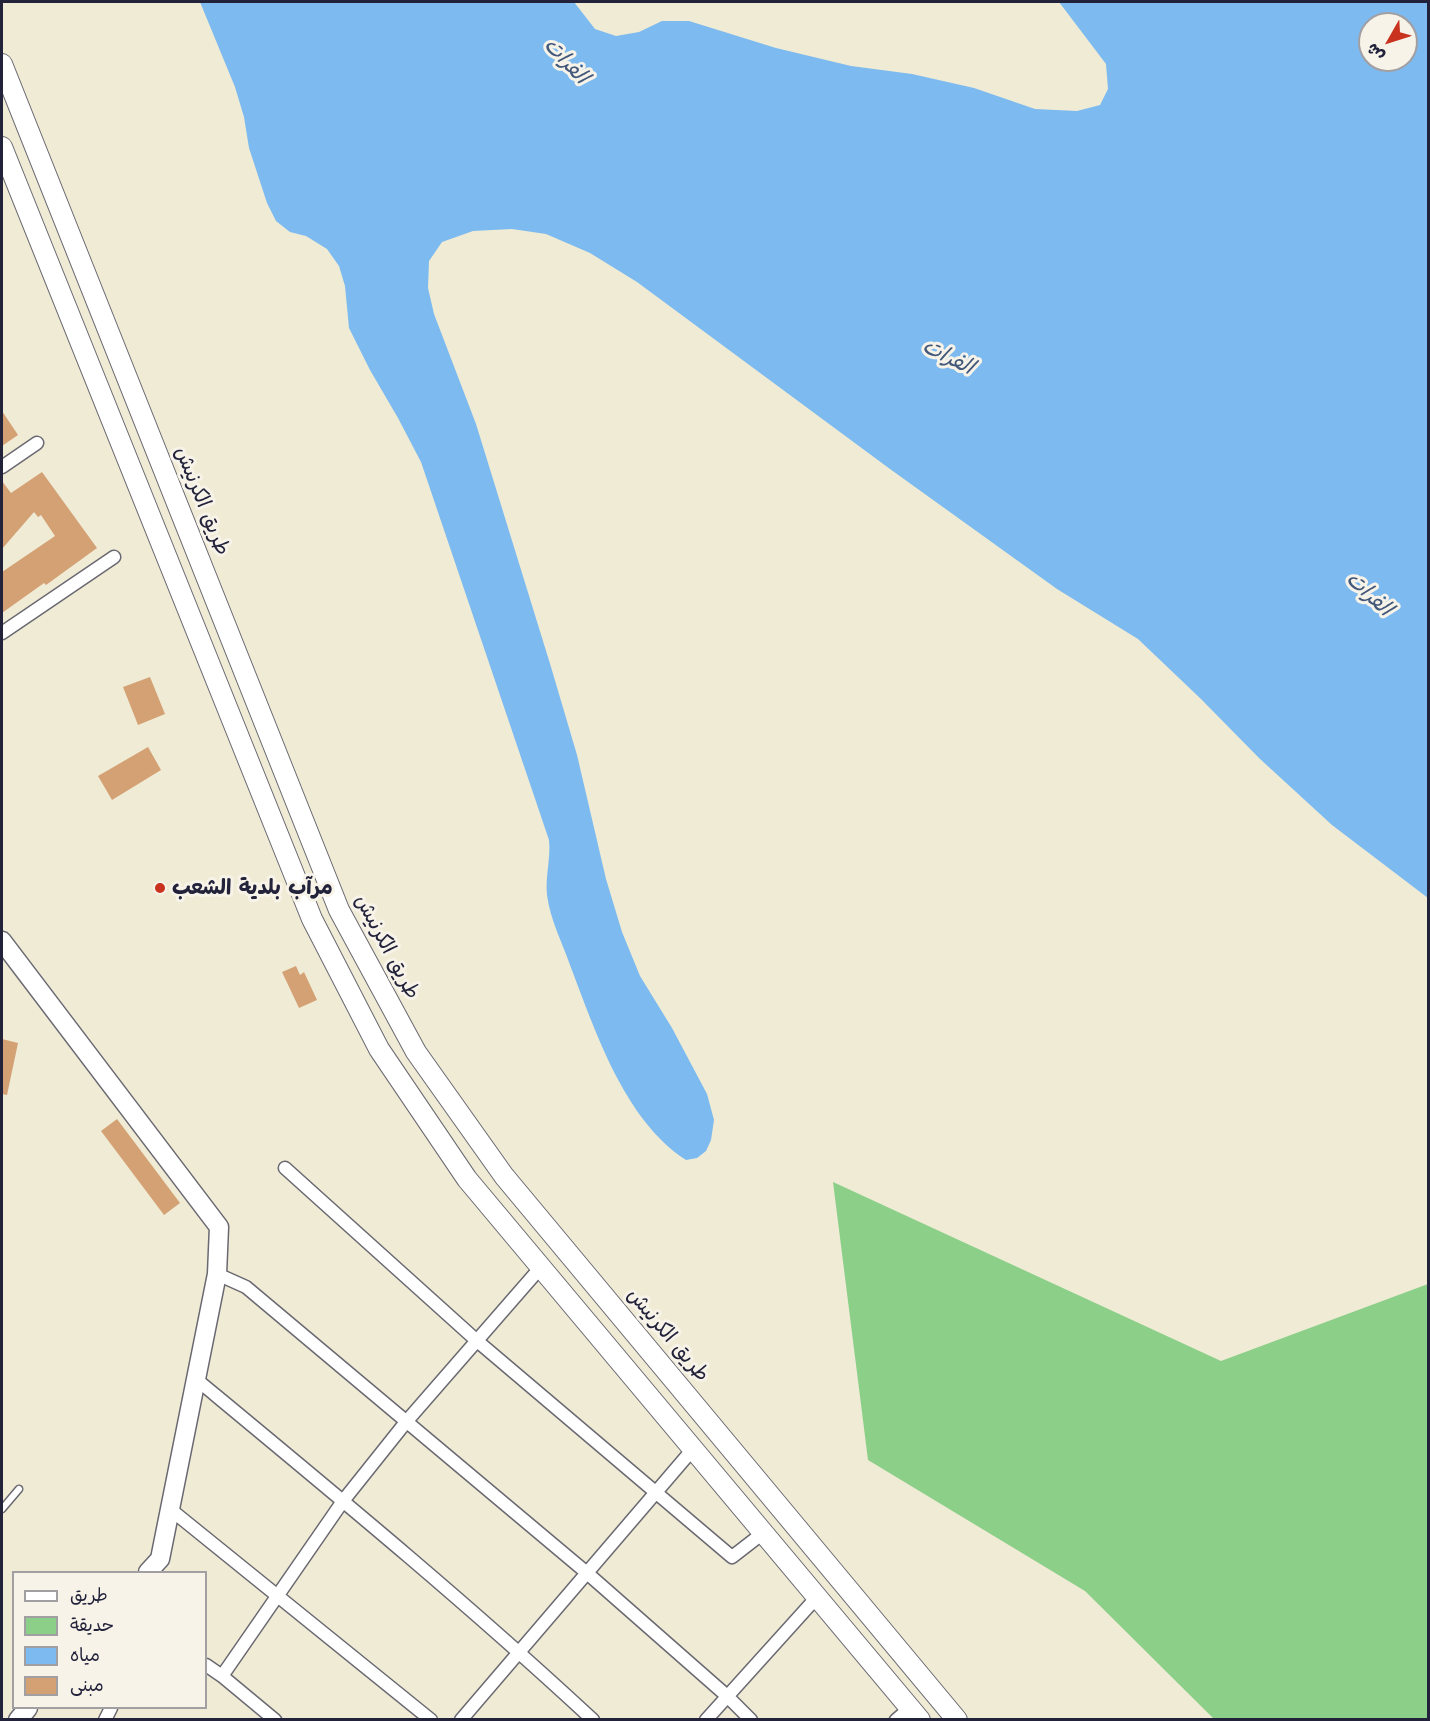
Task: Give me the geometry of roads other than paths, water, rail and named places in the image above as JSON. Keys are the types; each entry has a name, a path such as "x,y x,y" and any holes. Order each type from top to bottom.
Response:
{"main road":[{"name":"طريق الكرنيش","path":"2,64 339,910 416,1052 504,1176 957,1719"},
{"path":"2,147 312,919 379,1049 467,1179 817,1597 909,1716"}],"street":[{"path":"2,467 37,443"},
{"path":"2,633 114,557"},
{"path":"2,941 219,1227 217,1274 160,1559 149,1571"},
{"path":"285,1168 476,1340 732,1557 763,1533"},
{"path":"222,1676 343,1501 405,1422 540,1267"},
{"path":"217,1274 246,1287 587,1573 751,1719"},
{"path":"196,1380 520,1651 593,1719"},
{"path":"461,1719 693,1449"},
{"path":"170,1509 432,1719"},
{"path":"706,1719 817,1597"},
{"path":"207,1666 275,1719"}],"lane":[{"path":"2,1509 19,1489"}],"water":[{"name":"الفرات","path":"200,2 574,2 595,29 616,36 639,32 662,21 689,21 776,48 851,66 912,74 974,88 1035,109 1077,111 1100,105 1108,89 1106,64 1059,2 1428,2 1428,898 1332,825 1259,758 1138,639 1057,589 637,282 590,253 546,234 512,229 473,231 442,242 429,261 428,288 434,314 476,424 551,667 577,755 606,879 622,932 640,976 672,1028 707,1094 714,1120 711,1140 706,1151 697,1158 686,1160 664,1143 645,1122 614,1072 601,1045 551,913 547,895 549,840 421,462 349,328 345,286 339,266 327,249 306,236 290,232 276,221 267,203 249,148 244,117 235,87"}],"place":[{"name":"مرآب بلدية الشعب","path":"160,888"}]}
